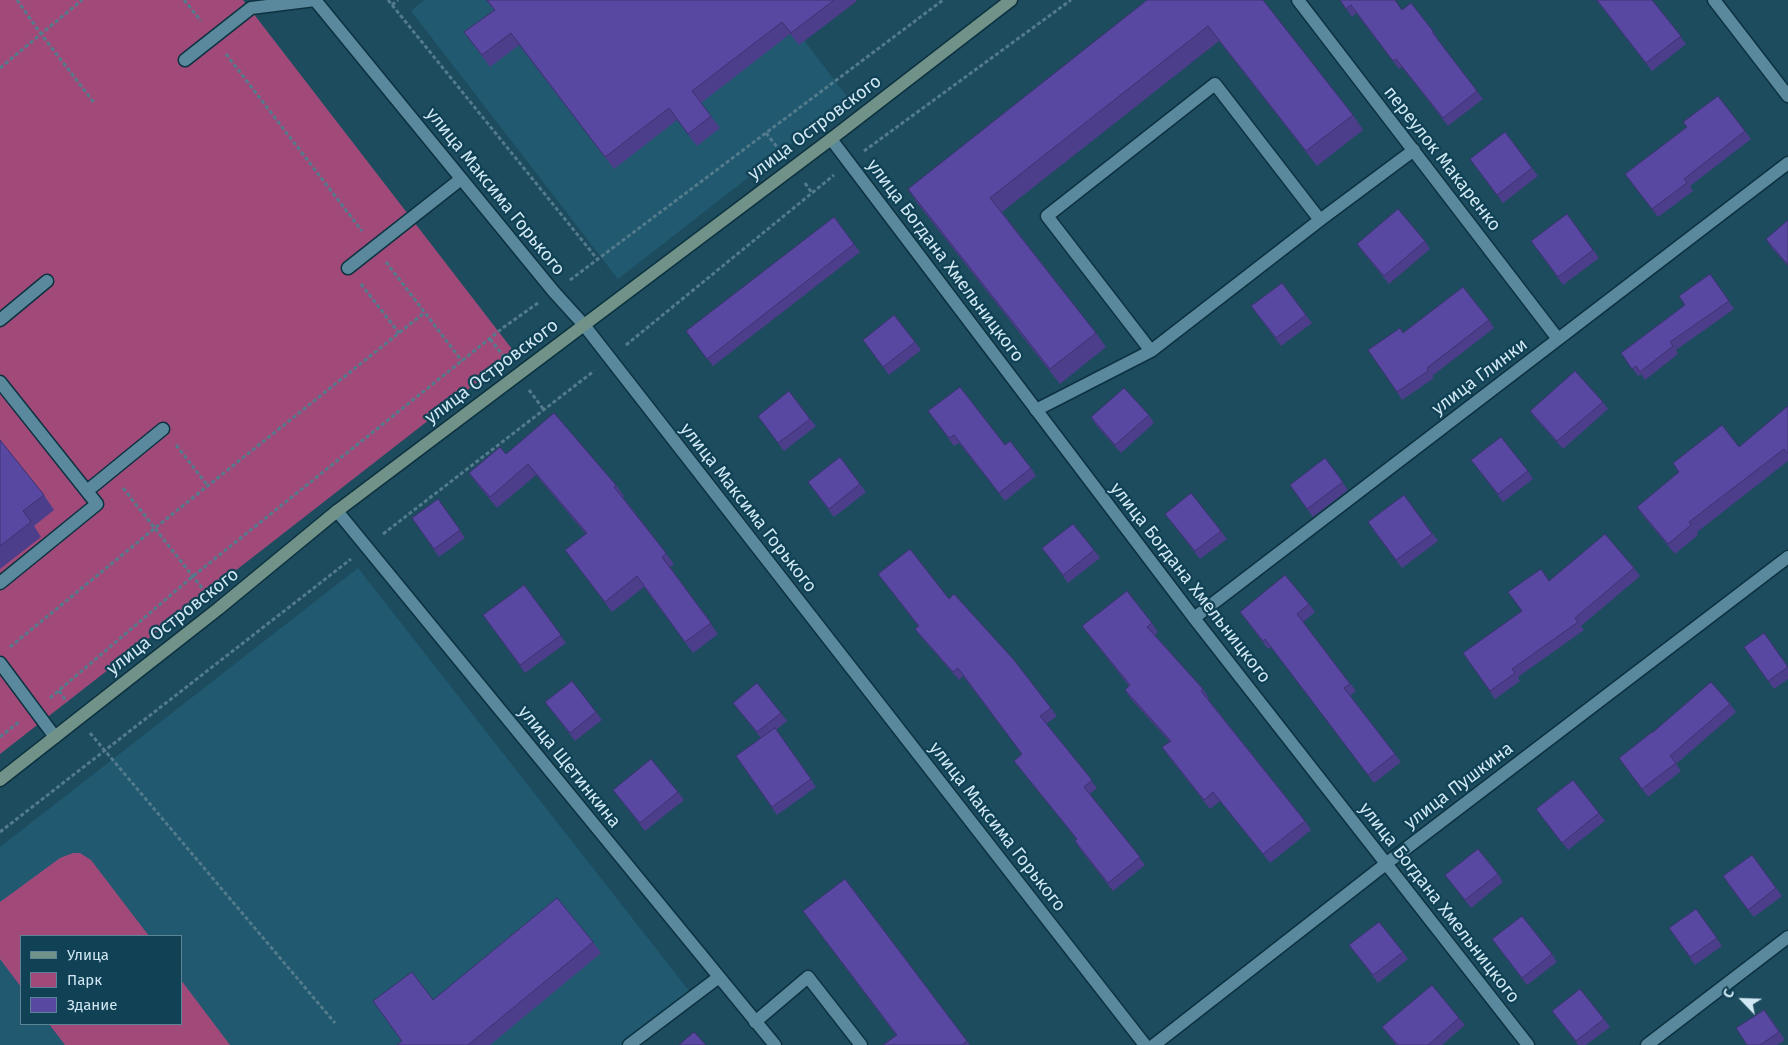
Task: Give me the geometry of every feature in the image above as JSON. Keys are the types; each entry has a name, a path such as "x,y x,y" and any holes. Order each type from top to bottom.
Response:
{"street":[{"path":"185,60 251,8 315,0"},
{"name":"улица Максима Горького","path":"315,0 554,292 584,325 1145,1045"},
{"name":"улица Островского","path":"0,780 218,609 337,511 831,139 1011,0"},
{"name":"переулок Макаренко","path":"1298,0 1558,339"},
{"path":"1714,0 1788,96"},
{"path":"1151,351 1047,216 1215,84 1320,220"},
{"name":"улица Богдана Хмельницкого","path":"831,139 1194,618 1528,1045"},
{"path":"1036,410 1151,351 1414,150"},
{"name":"улица Глинки","path":"1194,618 1788,163"},
{"path":"352,273 375,248 461,179"},
{"path":"0,320 47,281"},
{"path":"0,382 97,504 0,583"},
{"path":"87,491 163,429"},
{"name":"улица Щетинкина","path":"337,511 774,1045"},
{"name":"улица Пушкина","path":"1154,1045 1386,863 1788,557"},
{"path":"0,663 55,737"},
{"path":"1647,1045 1788,937"},
{"path":"628,1045 719,977"},
{"path":"756,1022 808,978 861,1045"}],"path":[{"path":"18,0 41,34 95,104"},
{"path":"0,68 82,0"},
{"path":"184,0 462,361"},
{"path":"388,0 598,260"},
{"path":"392,5 398,0"},
{"path":"0,737 59,691 192,576 504,327 598,260 943,0"},
{"path":"0,832 610,359 848,163 1071,0"},
{"path":"352,273 399,333"},
{"path":"7,649 424,312"},
{"path":"163,429 208,486"},
{"path":"120,485 218,609"},
{"path":"59,691 105,751 336,1023"}],"shaded area":[{"path":"424,0 773,0 849,99 618,279 411,11"},
{"path":"358,568 690,992 621,1045 0,1045 0,847"}],"green space":[{"path":"0,0 243,0 515,353 0,754"},
{"path":"73,853 80,853 91,860 148,935 20,935 20,986 0,959 0,902 60,858"},
{"path":"182,981 230,1045 65,1045 50,1025 182,1025"}],"building":[{"path":"487,0 834,0 791,33 782,22 692,91 711,116 688,134 669,108 605,157 511,33 482,55 464,32 495,10"},
{"path":"1147,0 1263,0 1353,115 1306,151 1208,26 990,198 1096,333 1050,369 908,189"},
{"path":"1340,0 1395,0 1402,10 1411,3 1477,91 1443,118 1396,59 1393,61 1351,5 1346,9"},
{"path":"1597,0 1652,0 1681,36 1646,63"},
{"path":"1718,96 1745,131 1684,179 1687,183 1652,209 1625,174 1687,127 1683,122"},
{"path":"1505,132 1532,168 1497,195 1470,159"},
{"path":"1398,209 1425,241 1384,276 1357,244"},
{"path":"1567,214 1593,250 1558,277 1531,241"},
{"path":"834,217 854,244 707,359 686,331"},
{"path":"1788,220 1788,265 1766,239"},
{"path":"1710,274 1729,301 1670,342 1673,346 1640,372 1636,366 1632,369 1621,353 1685,305 1679,296"},
{"path":"1282,283 1306,315 1276,338 1251,306"},
{"path":"1463,287 1489,320 1427,368 1428,371 1397,392 1368,350 1400,328 1403,333"},
{"path":"894,315 915,342 883,367 863,340"},
{"path":"1575,371 1603,402 1557,441 1530,411"},
{"path":"960,387 1005,445 1010,441 1031,468 999,493 954,435 949,438 928,411"},
{"path":"1124,388 1149,415 1115,445 1091,417"},
{"path":"789,391 810,419 778,443 758,416"},
{"path":"1788,406 1788,453 1784,449 1689,522 1691,525 1668,544 1637,507 1679,472 1673,463 1722,425 1739,447"},
{"path":"554,413 616,485 614,487 666,553 662,557 711,623 685,642 637,576 605,602 565,550 587,533 528,464 490,497 469,473 500,447 506,454"},
{"path":"1501,437 1528,471 1498,494 1471,460"},
{"path":"0,440 44,495 23,511 31,522 0,546"},
{"path":"840,457 860,484 829,509 808,482"},
{"path":"1325,458 1343,482 1307,509 1290,485"},
{"path":"1191,493 1221,531 1195,551 1165,514"},
{"path":"1404,495 1432,534 1396,560 1368,522"},
{"path":"438,499 460,530 434,549 412,518"},
{"path":"1073,524 1094,550 1063,575 1042,548"},
{"path":"1605,534 1634,568 1575,618 1578,622 1512,669 1515,673 1490,691 1463,653 1522,611 1508,592 1541,569 1549,581"},
{"path":"910,549 949,599 954,594 1014,660 1051,708 1040,716 1092,780 1084,787 1140,857 1108,883 1075,841 1077,839 1014,761 1022,754 958,668 953,672 915,629 919,626 878,574"},
{"path":"1285,575 1309,604 1297,614 1350,684 1344,688 1395,754 1368,775 1265,639 1263,641 1240,612"},
{"path":"524,585 561,635 520,665 483,615"},
{"path":"1127,591 1152,623 1147,627 1203,689 1201,691 1305,821 1263,854 1213,792 1204,800 1162,747 1171,741 1125,690 1130,685 1082,626"},
{"path":"1764,633 1788,667 1768,681 1744,647"},
{"path":"572,681 596,712 570,733 545,702"},
{"path":"1711,682 1730,704 1670,756 1676,763 1642,789 1619,758 1652,733"},
{"path":"757,683 781,713 757,732 733,703"},
{"path":"775,728 811,779 772,807 736,756"},
{"path":"651,759 678,792 640,823 613,790"},
{"path":"1573,780 1599,813 1562,843 1536,809"},
{"path":"1478,849 1498,874 1465,900 1445,875"},
{"path":"1752,855 1776,888 1748,910 1723,876"},
{"path":"845,879 967,1041 962,1045 883,1045 897,1035 803,911"},
{"path":"557,898 593,942 468,1045 397,1045 402,1041 373,1001 412,972 433,1000"},
{"path":"1696,909 1717,938 1690,957 1669,928"},
{"path":"1522,916 1552,954 1522,978 1492,939"},
{"path":"1379,922 1403,952 1373,975 1349,945"},
{"path":"1432,985 1459,1018 1428,1045 1398,1045 1382,1027"},
{"path":"1580,989 1604,1019 1576,1041 1552,1011"},
{"path":"1764,1010 1779,1032 1760,1045 1747,1045 1736,1028"},
{"path":"694,1032 706,1045 679,1045"}]}
